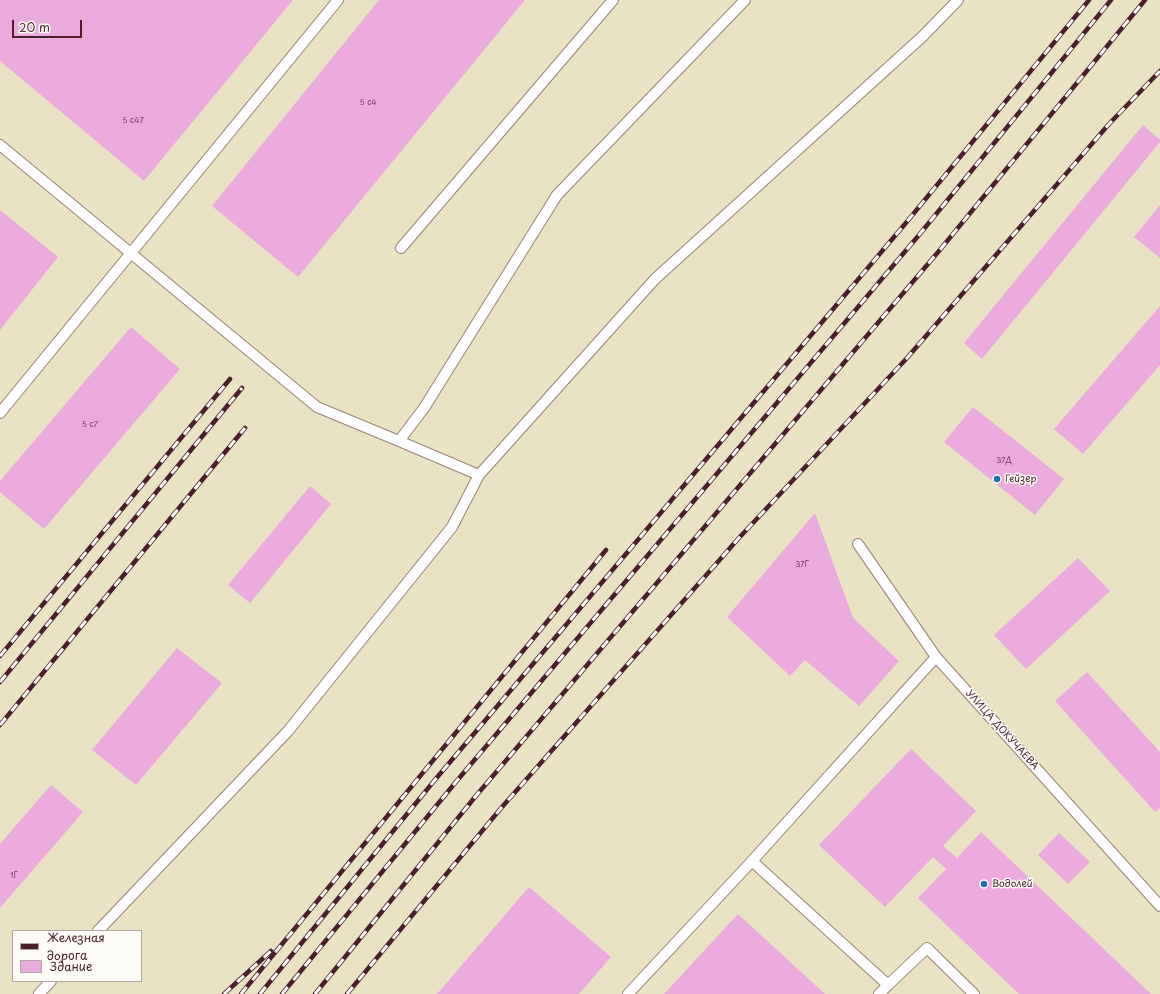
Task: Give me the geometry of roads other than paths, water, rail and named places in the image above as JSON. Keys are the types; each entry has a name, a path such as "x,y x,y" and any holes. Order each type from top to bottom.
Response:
{"lane":[{"path":"0,413 338,0"},
{"path":"401,248 613,0"},
{"path":"399,441 424,408 557,195 745,0"},
{"path":"99,930 288,731 452,527 479,475 655,279 923,36 958,0"},
{"path":"0,145 317,407 479,475"},
{"name":"УЛИЦА ДОКУЧАЕВА","path":"858,544 936,657 1160,906"},
{"path":"628,994 752,861 936,657"},
{"path":"752,861 888,985"},
{"path":"879,994 927,948 974,994"},
{"path":"39,994 50,982"}],"railway":[{"path":"260,994 434,781 905,224 1089,0"},
{"path":"282,994 455,783 919,235 1111,0"},
{"path":"315,994 475,797 939,251 1145,0"},
{"path":"347,994 502,807 738,539 907,358 1109,124 1160,71"},
{"path":"0,656 230,379"},
{"path":"0,682 242,388"},
{"path":"0,725 245,428"},
{"path":"241,994 606,550"},
{"path":"224,994 271,951"}],"place":[{"name":"Гейзер","path":"997,479"},
{"name":"Водолей","path":"984,884"}]}
